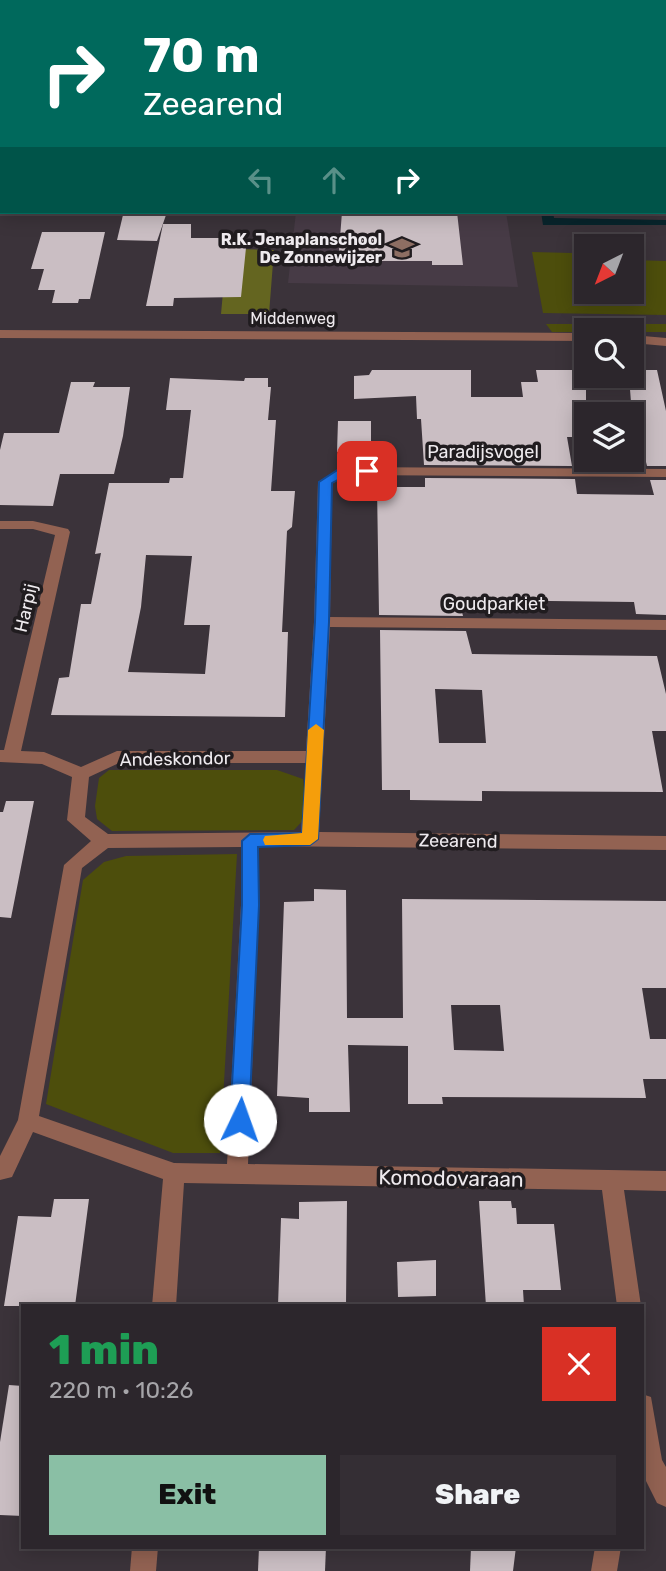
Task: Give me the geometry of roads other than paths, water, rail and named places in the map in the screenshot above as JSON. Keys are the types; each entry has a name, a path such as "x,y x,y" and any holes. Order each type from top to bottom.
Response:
{"street":[{"name":"Middenweg","path":"0,334 574,337"},
{"path":"644,340 666,342"},
{"name":"Paradijsvogel","path":"310,839 322,622 325,482 342,471 666,473"},
{"name":"Harpij","path":"0,525 33,525 63,532 6,756"},
{"name":"Goudparkiet","path":"322,622 666,625"},
{"path":"0,1170 4,1170 28,1121 73,865 104,841 76,820 82,774 44,758 6,756"},
{"name":"Andeskondor","path":"82,774 117,757 314,757"},
{"name":"Zeearend","path":"104,841 310,839 666,843"},
{"path":"28,1121 174,1173 237,1174 250,905 250,841"},
{"path":"164,1304 174,1173"},
{"name":"Komodovaraan","path":"237,1174 666,1181"},
{"path":"612,1182 629,1304"},
{"path":"644,1437 646,1468 666,1494"},
{"path":"143,1571 145,1549"},
{"path":"604,1571 608,1549"}],"water":[{"path":"541,214 553,214 554,218 666,220 666,225 543,225"}],"place":[{"name":"R.K. Jenaplanschool De Zonnewijzer","path":"402,248"}]}
